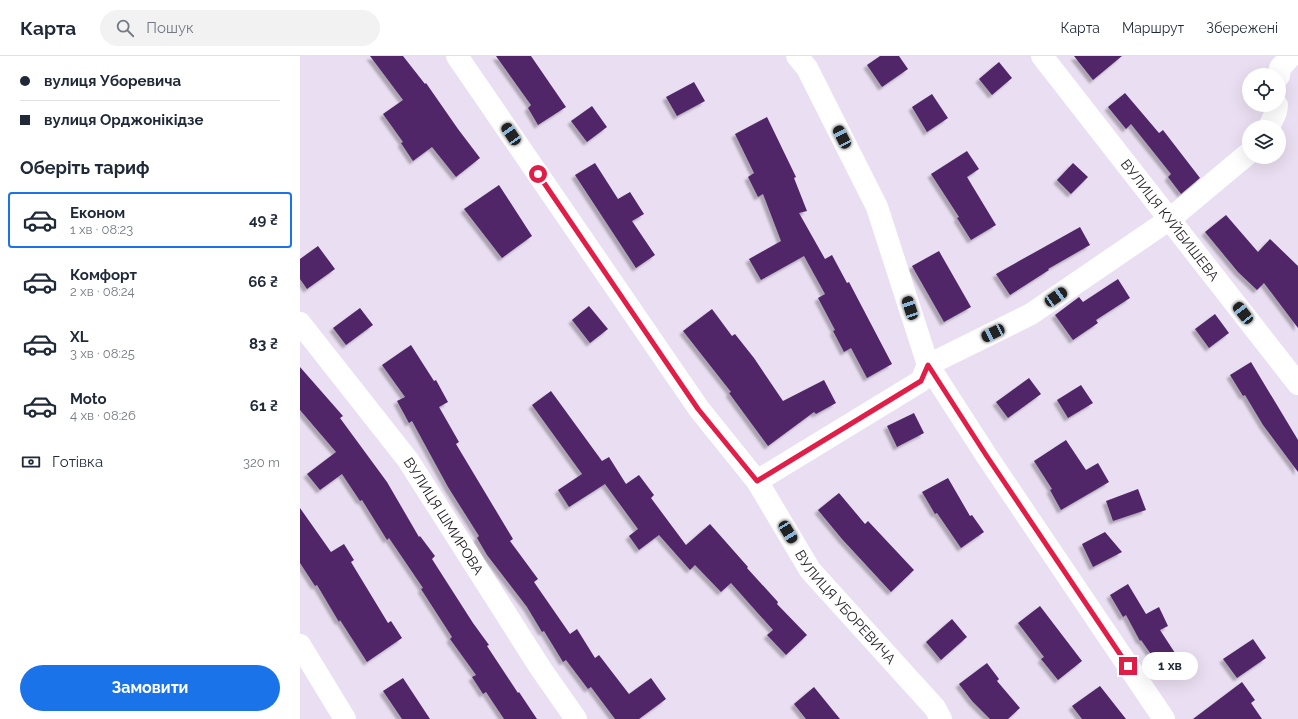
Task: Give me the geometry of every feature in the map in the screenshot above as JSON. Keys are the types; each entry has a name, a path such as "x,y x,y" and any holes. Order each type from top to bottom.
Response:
{"street":[{"name":"ВУЛИЦЯ УБОРЕВИЧА","path":"457,56 698,409 757,481 810,570 935,708 941,719"},
{"path":"797,56 807,68 877,207 928,365 986,455 1164,719"},
{"name":"ВУЛИЦЯ КУЙБИШЕВА","path":"1042,56 1298,384"},
{"path":"1280,68 1292,56"},
{"path":"757,481 921,381 928,365 1031,314 1170,219 1242,158"},
{"name":"ВУЛИЦЯ ШМИРОВА","path":"300,323 408,460 542,669 576,719"},
{"path":"300,645 345,719"}],"building":[{"path":"370,56 403,56 425,84 426,83 480,158 456,177 432,147 413,161 401,143 403,142 383,114 403,100"},
{"path":"496,56 531,56 566,107 538,125 528,108 531,105"},
{"path":"880,56 899,56 908,69 882,87 867,65"},
{"path":"1074,56 1122,56 1093,80"},
{"path":"999,62 1012,78 992,95 979,79"},
{"path":"694,82 705,101 677,116 666,97"},
{"path":"1125,93 1159,133 1163,130 1200,178 1181,194 1168,177 1171,174 1131,124 1126,129 1108,107"},
{"path":"932,94 948,118 927,132 912,107"},
{"path":"592,106 607,127 587,142 571,121"},
{"path":"767,117 796,177 794,178 807,211 799,213 825,259 832,255 847,283 849,282 892,364 867,378 851,348 844,352 833,331 835,330 818,298 825,294 804,256 761,280 749,259 781,241 763,194 758,197 748,177 754,173 735,134"},
{"path":"967,151 979,169 967,177 996,225 971,240 957,218 959,217 931,174"},
{"path":"595,163 618,199 630,192 644,214 632,221 655,255 636,268 575,175"},
{"path":"1073,163 1088,177 1071,194 1057,180"},
{"path":"499,185 532,236 502,258 464,209"},
{"path":"1226,215 1258,252 1270,239 1298,266 1298,328 1264,283 1257,290 1238,272 1205,232"},
{"path":"1080,227 1090,245 1048,269 1049,270 1010,295 996,274"},
{"path":"318,246 335,269 307,289 300,279 300,259"},
{"path":"939,251 971,307 944,322 912,266"},
{"path":"1118,279 1130,298 1096,320 1098,323 1073,340 1055,315 1079,297 1083,302"},
{"path":"589,306 608,329 590,343 572,320"},
{"path":"360,308 373,325 346,345 333,328"},
{"path":"712,309 732,336 735,334 754,358 783,401 824,380 836,403 816,414 814,412 768,446 729,393 731,392 683,331"},
{"path":"1215,314 1229,333 1209,348 1195,329"},
{"path":"411,345 434,381 436,380 448,402 439,407 459,442 456,444 513,539 510,541 538,579 534,582 570,634 577,629 595,658 599,655 629,694 651,678 666,699 639,719 615,719 591,687 588,689 566,660 563,662 527,607 487,555 477,538 479,536 448,487 412,421 409,423 397,401 405,397 382,365"},
{"path":"1251,362 1298,440 1298,472 1263,425 1245,395 1243,396 1230,375"},
{"path":"300,367 343,416 340,418 387,482 419,537 420,536 435,556 432,559 489,645 487,646 537,719 504,719 486,692 483,694 472,677 476,675 450,639 452,637 421,589 423,588 389,538 387,540 362,500 360,501 342,474 320,490 307,474 336,452 300,410"},
{"path":"1029,378 1041,394 1008,418 996,402"},
{"path":"1081,385 1093,403 1068,418 1057,400"},
{"path":"551,391 602,461 609,457 626,484 639,475 654,495 651,498 686,545 710,524 778,602 777,604 807,635 786,655 767,635 773,630 731,583 721,592 695,565 690,570 659,535 639,550 629,536 638,529 605,484 569,507 558,490 582,474 532,405"},
{"path":"914,413 924,433 897,447 887,426"},
{"path":"1066,440 1086,470 1098,463 1109,482 1061,510 1050,490 1052,489 1034,461"},
{"path":"948,478 970,516 972,515 984,532 961,548 937,513 935,514 922,492"},
{"path":"1138,489 1146,510 1113,521 1106,501"},
{"path":"839,493 865,524 868,521 914,570 891,592 842,539 818,510"},
{"path":"300,508 331,552 344,544 354,560 351,562 388,623 391,621 402,638 367,662 340,620 339,622 317,585 315,586 300,563"},
{"path":"1105,532 1122,552 1093,567 1082,544"},
{"path":"1128,584 1146,614 1159,607 1168,626 1160,630 1177,656 1160,667 1141,640 1140,641 1126,615 1123,617 1110,595"},
{"path":"1040,606 1082,661 1058,680 1041,659 1044,657 1018,623"},
{"path":"952,619 967,637 941,660 926,642"},
{"path":"1253,639 1266,658 1237,678 1223,659"},
{"path":"987,663 999,679 997,681 1020,708 1008,719 990,719 972,701 959,684"},
{"path":"403,678 430,719 402,719 383,691"},
{"path":"1242,682 1255,700 1251,703 1262,719 1193,719"},
{"path":"1100,686 1126,719 1082,719 1072,706"},
{"path":"814,687 840,719 806,719 794,704"}],"route":[{"path":"538,174 698,409 757,481 921,381 928,365 986,455 1128,666"}]}
